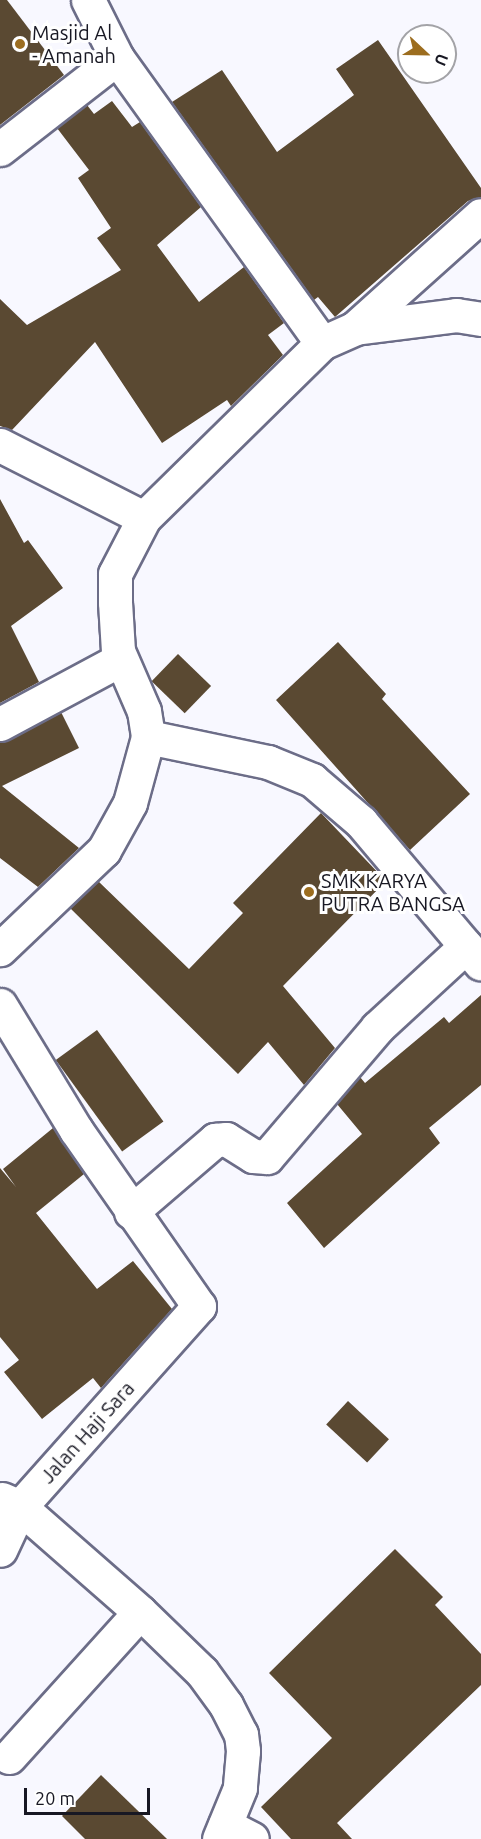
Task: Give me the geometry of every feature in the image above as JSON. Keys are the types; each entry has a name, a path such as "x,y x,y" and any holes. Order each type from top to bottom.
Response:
{"street":[{"path":"88,0 117,58 322,343"},
{"path":"0,149 117,58"},
{"path":"356,328 481,215"},
{"path":"0,949 104,850 130,803 148,737 144,711 121,660 115,634 115,574 144,518 322,343 356,328 456,315 481,319"},
{"path":"0,444 144,518"},
{"path":"0,724 121,660"},
{"path":"131,1212 215,1140 226,1139 253,1156 267,1157 377,1028 474,955 361,822 312,780 268,762 148,737"},
{"name":"Jalan Haji Sara","path":"0,1005 131,1212 199,1306 10,1503"},
{"path":"0,1550 10,1503 140,1612 202,1672 241,1734 240,1788 232,1834"},
{"path":"9,1757 140,1612"}],"building":[{"name":"Masjid Al - Amanah","path":"0,0 7,0 64,75 0,125"},
{"path":"378,40 397,67 397,84 409,84 481,188 481,197 468,201 335,317 318,297 314,300 172,102 222,70 277,152 354,95 336,69"},
{"path":"112,101 132,127 140,122 201,207 157,245 199,302 244,267 284,323 268,335 283,355 231,406 227,400 162,443 95,342 12,430 0,426 0,299 27,325 121,270 97,238 111,228 78,178 89,170 57,128 87,105 94,114"},
{"path":"0,499 24,543 28,540 63,588 11,626 39,682 0,703"},
{"path":"338,642 386,694 382,699 470,794 410,850 276,700"},
{"path":"178,654 211,686 185,713 152,681"},
{"path":"61,712 79,748 2,786 79,848 38,887 0,858 0,743"},
{"path":"321,813 386,881 283,986 335,1048 304,1085 268,1042 238,1074 70,908 98,881 189,969 243,913 233,903"},
{"path":"481,995 481,1085 429,1128 440,1143 324,1248 287,1203 362,1134 337,1104 360,1077 365,1083 444,1017 449,1023"},
{"path":"97,1030 163,1121 122,1151 56,1060"},
{"path":"53,1128 84,1174 36,1213 97,1289 133,1261 172,1309 101,1388 93,1378 42,1419 4,1372 19,1360 0,1337 0,1168 16,1187 3,1169"},
{"path":"348,1401 389,1439 367,1463 326,1424"},
{"path":"395,1549 443,1597 435,1605 481,1654 481,1685 337,1823 352,1839 291,1839 261,1807 332,1738 269,1673"},
{"path":"101,1775 167,1839 85,1839 62,1816"}],"place":[{"name":"Masjid Al - Amanah","path":"20,44"},
{"name":"SMK KARYA PUTRA BANGSA","path":"309,892"}]}
